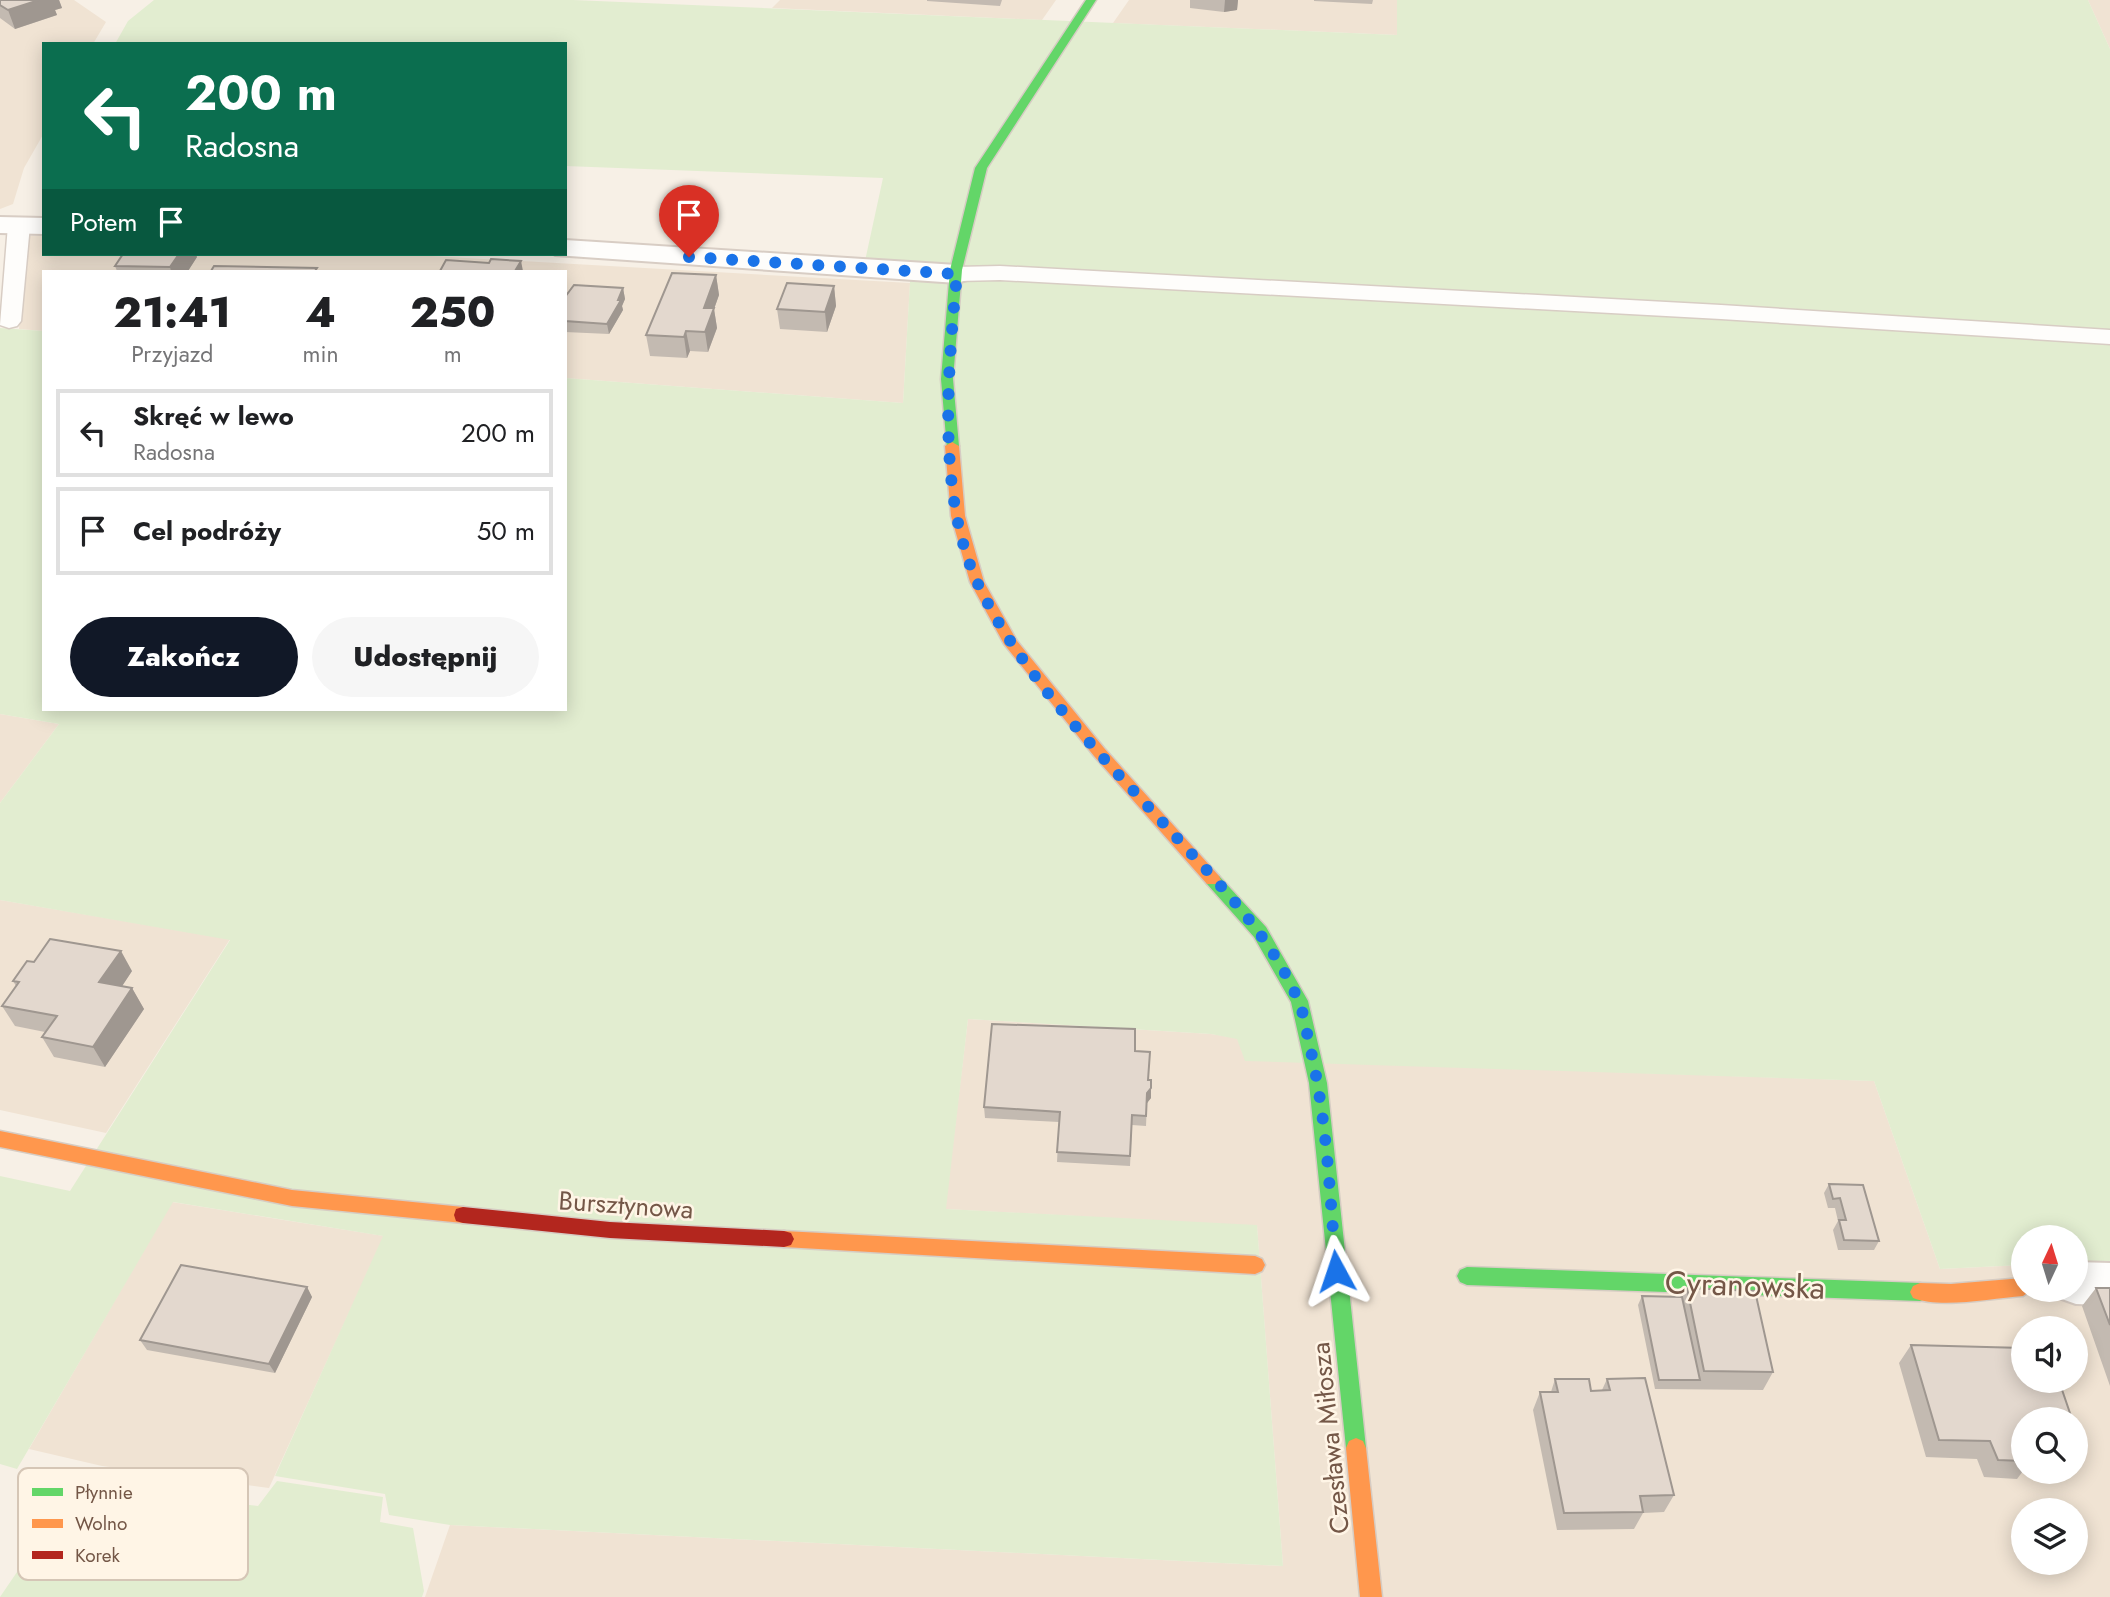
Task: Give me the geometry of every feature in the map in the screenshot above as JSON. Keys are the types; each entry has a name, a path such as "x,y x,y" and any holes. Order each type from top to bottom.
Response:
{"street":[{"name":"Czesława Miłosza","path":"1091,0 981,168 966,224 957,274 947,379 952,473 958,516 977,582 1011,644 1099,752 1261,932 1299,1001 1318,1083 1371,1597"},
{"path":"567,249 957,274"},
{"name":"Bursztynowa","path":"0,1139 292,1198 320,1201 610,1230 1255,1265"},
{"name":"Cyranowska","path":"1467,1276 1951,1293 2011,1288"},
{"path":"2088,1283 2110,1284"}],"lane":[{"path":"9,321 21,225"},
{"path":"957,274 1000,273 1721,312 2110,337"}],"shaded area":[{"path":"13,0 74,0 106,22 94,42 42,42 42,136 24,168 13,204 0,209 0,4"},
{"path":"780,0 1056,0 1042,20 772,8"},
{"path":"1129,0 1397,0 1398,35 1113,23"},
{"path":"2088,0 2110,0 2110,49"},
{"path":"25,236 42,236 42,256 432,256 910,283 903,403 567,378 567,270 42,270 42,331 19,329"},
{"path":"0,714 59,724 0,803"},
{"path":"0,900 230,939 106,1133 0,1110"},
{"path":"968,1019 1211,1034 1237,1038 1306,1061 1874,1081 1940,1269 2011,1266 2011,1302 2088,1302 2088,1266 2110,1267 2110,1597 425,1597 450,1525 1283,1566 1257,1226 945,1209"},
{"path":"172,1202 384,1236 269,1488 248,1485 248,1468 117,1468 29,1449"}],"green space":[{"path":"154,0 573,0 1397,35 1397,0 2088,0 2110,49 2110,1267 2088,1266 2088,1225 2011,1225 2011,1266 1940,1269 1874,1081 1245,1061 1237,1039 1211,1034 968,1019 946,1209 1257,1225 1283,1566 450,1525 389,1515 385,1494 275,1476 383,1236 173,1202 17,1469 0,1464 0,1176 70,1191 230,940 0,900 0,803 59,724 0,714 0,328 42,331 42,711 567,711 567,378 903,403 911,264 865,261 883,178 567,166 567,42 116,42 128,21"},
{"path":"277,1481 383,1497 380,1522 413,1528 424,1591 422,1597 0,1597 18,1571 18,1580 248,1580 248,1505 258,1506"}],"building":[{"path":"0,0 39,0 8,10 0,5"},
{"path":"122,256 178,256 170,267 115,266"},
{"path":"491,259 521,261 516,270 441,270 446,260 489,263"},
{"path":"214,266 317,268 316,270 212,270"},
{"path":"672,273 716,275 704,308 714,308 705,332 686,331 684,337 646,335"},
{"path":"787,283 834,286 825,312 777,309"},
{"path":"574,285 623,288 618,300 621,300 607,324 567,321 567,294"},
{"path":"50,939 121,951 99,982 132,988 93,1047 42,1037 57,1016 2,1006 19,982 13,981 27,961 34,962"},
{"path":"992,1024 1135,1029 1135,1051 1150,1052 1148,1080 1151,1080 1151,1088 1147,1093 1146,1116 1132,1115 1130,1156 1057,1152 1060,1112 984,1107"},
{"path":"1829,1184 1863,1185 1879,1241 1844,1240 1839,1220 1846,1220 1840,1198 1833,1199"},
{"path":"181,1265 307,1287 269,1364 140,1340"},
{"path":"1687,1288 1755,1291 1773,1372 1704,1371"},
{"path":"2096,1288 2110,1288 2110,1325"},
{"path":"1642,1296 1682,1297 1700,1380 1659,1380"},
{"path":"1911,1345 2011,1348 2011,1393 2063,1393 2068,1407 2011,1407 2011,1461 1998,1460 1990,1441 1939,1440"},
{"path":"1645,1378 1674,1495 1640,1496 1643,1512 1564,1513 1540,1392 1558,1392 1555,1379 1589,1379 1591,1391 1610,1390 1607,1379"}],"traffic: fast":[{"path":"952,446 947,379 956,270 981,168 1091,0"},
{"path":"1213,880 1260,932 1299,1001 1318,1083 1356,1448"},
{"path":"1467,1276 1920,1292"}],"traffic: slow":[{"path":"952,446 958,516 977,582 1011,644 1099,752 1213,880"},
{"path":"0,1139 292,1198 463,1215"},
{"path":"784,1239 1255,1265"},
{"path":"1920,1292 1951,1293 2011,1288"},
{"path":"1356,1448 1371,1597"}],"traffic: jam":[{"path":"463,1215 610,1230 784,1239"}],"route":[{"path":"689,257 957,274 947,379 952,473 958,516 977,582 1011,644 1099,752 1261,932 1299,1001 1318,1083 1336,1271"}]}
